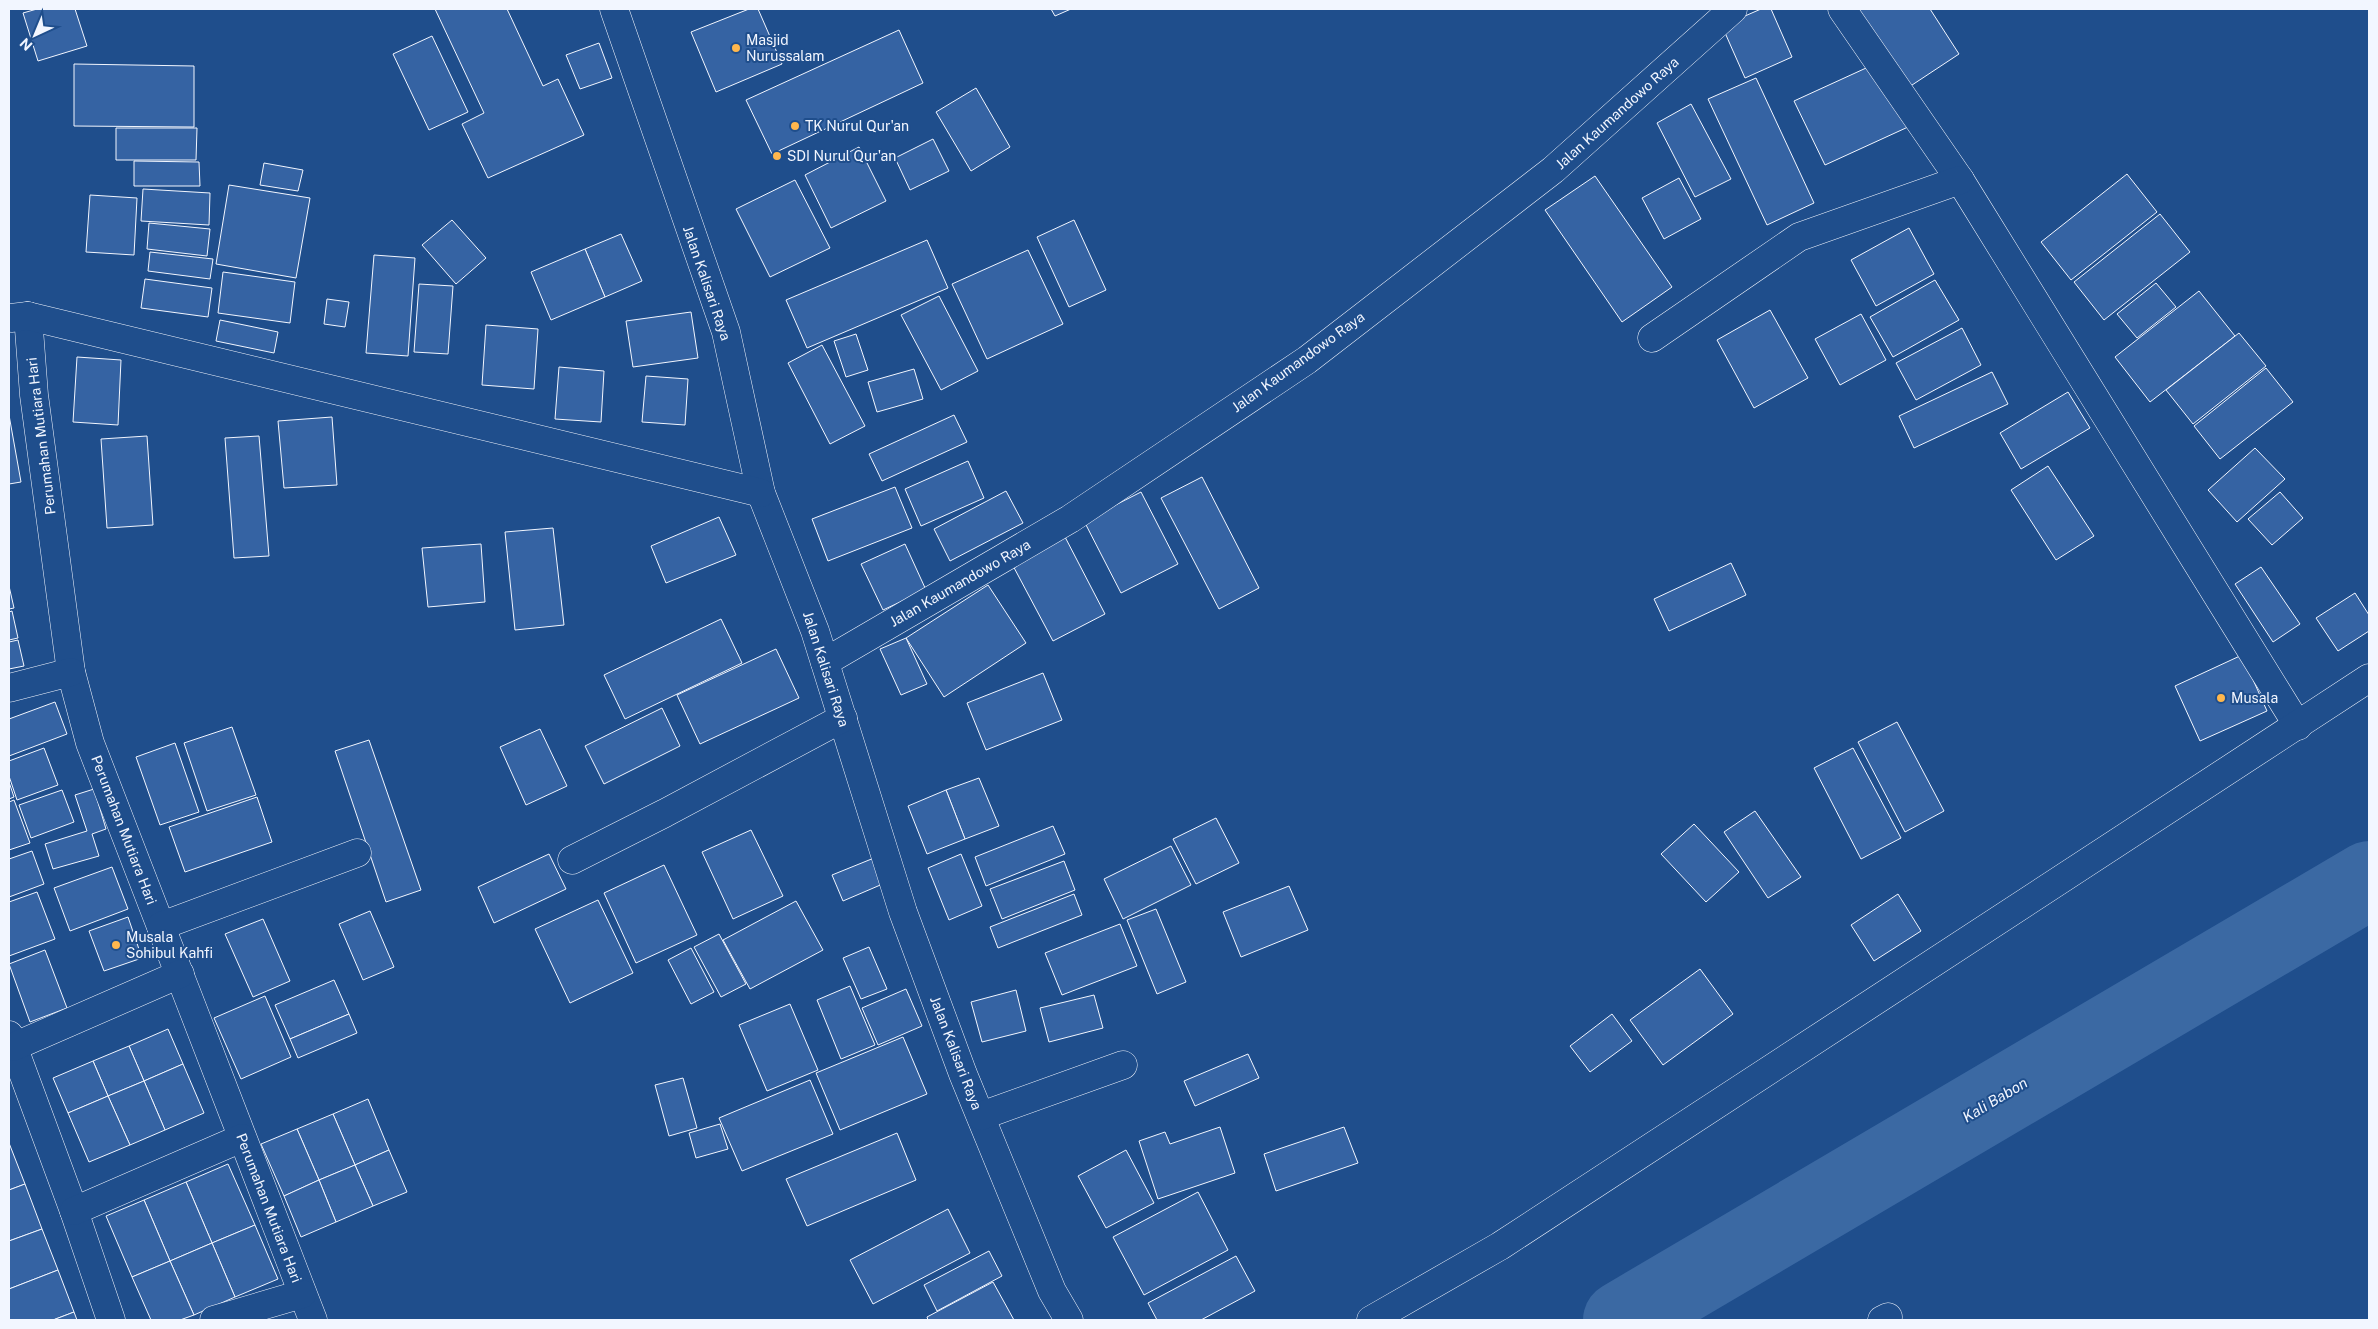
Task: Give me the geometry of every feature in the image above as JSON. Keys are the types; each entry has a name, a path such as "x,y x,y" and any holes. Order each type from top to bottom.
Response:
{"street":[{"name":"Jalan Kalisari Raya","path":"614,9 726,332 760,493 815,631 903,912 963,1074 1052,1291 1069,1320"},
{"name":"Jalan Kaumandowo Raya","path":"825,662 1070,519 1307,360 1553,170 1733,9"},
{"path":"1842,9 1960,180 2298,726"},
{"path":"1652,338 1799,237 1960,180"},
{"path":"18,317 760,493"},
{"name":"Perumahan Mutiara Hari","path":"18,317 34,395 71,672 90,743 313,1320"},
{"path":"9,688 71,672"},
{"path":"1371,1320 1500,1246 2369,678"},
{"path":"572,860 665,813 843,718"},
{"path":"161,926 357,853"},
{"path":"111,1320 74,1211 11,1041 180,974"},
{"path":"981,1116 1123,1065"},
{"path":"74,1211 242,1138"},
{"path":"214,1320 302,1294"}],"building":[{"path":"37,9 75,9 87,46 38,61 23,13"},
{"path":"435,9 507,9 543,86 558,79 584,135 488,178 462,124 484,113"},
{"name":"Masjid Nurussalam","path":"749,9 758,9 782,64 716,92 691,32"},
{"path":"1051,9 1071,9 1055,16"},
{"path":"1761,9 1771,9 1792,57 1745,78 1722,26"},
{"path":"1854,9 1930,9 1959,54 1906,89"},
{"path":"899,30 923,83 772,154 746,100"},
{"path":"432,36 468,112 429,130 393,54"},
{"path":"599,43 612,78 580,89 566,55"},
{"path":"1877,63 1908,127 1825,165 1794,101"},
{"path":"74,64 194,66 194,127 74,126"},
{"path":"1756,78 1814,203 1767,225 1708,99"},
{"path":"976,88 1010,147 971,171 936,112"},
{"path":"1691,104 1731,179 1695,197 1657,123"},
{"path":"116,128 197,128 196,160 116,160"},
{"path":"933,139 949,171 910,190 895,158"},
{"path":"859,147 886,201 831,228 805,175"},
{"path":"134,161 199,162 200,186 134,186"},
{"path":"264,163 303,170 298,191 260,185"},
{"path":"2127,174 2157,212 2071,280 2041,242"},
{"path":"1595,176 1672,287 1622,322 1545,210"},
{"path":"1679,178 1701,219 1664,239 1642,198"},
{"path":"795,180 830,248 770,277 736,209"},
{"path":"229,185 310,198 296,278 216,264"},
{"path":"143,189 210,193 209,225 141,221"},
{"path":"90,195 137,198 134,255 86,252"},
{"path":"2160,214 2190,252 2104,320 2074,282"},
{"path":"452,220 486,258 456,284 422,245"},
{"path":"1074,220 1106,290 1069,307 1037,237"},
{"path":"149,223 210,229 207,256 147,249"},
{"path":"1909,228 1934,274 1876,306 1851,260"},
{"path":"621,234 642,281 605,297 585,249"},
{"path":"927,240 948,288 807,348 786,300"},
{"path":"585,249 605,297 551,320 531,272"},
{"path":"1028,250 1063,324 987,359 952,284"},
{"path":"150,252 213,259 210,279 148,271"},
{"path":"374,255 415,258 408,356 366,353"},
{"path":"223,272 295,282 290,323 218,313"},
{"path":"145,279 212,288 208,317 141,308"},
{"path":"1935,280 1959,320 1893,357 1870,317"},
{"path":"2156,283 2176,307 2137,338 2117,314"},
{"path":"419,284 453,286 448,354 414,352"},
{"path":"2199,291 2235,336 2150,402 2115,357"},
{"path":"939,296 978,371 941,390 901,315"},
{"path":"327,299 349,302 345,327 324,324"},
{"path":"1770,310 1808,378 1754,408 1717,340"},
{"path":"691,312 698,358 633,367 626,321"},
{"path":"1861,314 1886,360 1840,385 1815,339"},
{"path":"220,320 278,332 274,353 216,341"},
{"path":"486,325 538,329 534,389 482,385"},
{"path":"1962,328 1981,365 1916,400 1896,363"},
{"path":"2239,333 2266,366 2193,424 2166,390"},
{"path":"856,334 868,370 846,377 834,341"},
{"path":"822,345 865,426 830,444 788,363"},
{"path":"77,357 121,360 118,425 73,422"},
{"path":"559,367 604,371 601,422 555,419"},
{"path":"2266,368 2293,402 2220,459 2194,426"},
{"path":"914,369 923,399 877,412 868,382"},
{"path":"1992,372 2008,404 1914,448 1899,416"},
{"path":"646,376 688,379 685,425 642,422"},
{"path":"2068,392 2090,428 2021,469 2000,433"},
{"path":"9,415 21,482 9,484"},
{"path":"954,415 967,442 882,481 869,454"},
{"path":"332,417 337,485 284,488 278,421"},
{"path":"147,436 153,525 107,528 101,439"},
{"path":"259,436 269,556 234,558 225,438"},
{"path":"2255,448 2285,479 2237,522 2208,490"},
{"path":"968,461 984,498 921,526 905,489"},
{"path":"2048,466 2094,536 2056,560 2011,490"},
{"path":"1202,477 1259,588 1219,609 1161,498"},
{"path":"895,487 912,528 828,561 812,519"},
{"path":"1006,491 1023,523 950,561 934,529"},
{"path":"1141,492 1178,564 1121,593 1084,521"},
{"path":"2280,492 2303,518 2272,545 2248,519"},
{"path":"719,517 736,555 666,583 651,546"},
{"path":"553,528 564,625 515,630 505,532"},
{"path":"1064,535 1105,614 1053,641 1011,562"},
{"path":"481,544 485,602 428,607 422,548"},
{"path":"905,544 926,590 883,610 861,564"},
{"path":"1731,563 1746,595 1669,631 1654,599"},
{"path":"2261,567 2300,624 2273,642 2235,584"},
{"path":"988,585 1026,643 944,697 906,638"},
{"path":"9,586 14,608 9,609"},
{"path":"2355,593 2369,615 2369,631 2338,651 2316,618"},
{"path":"12,611 18,638 9,640 9,612"},
{"path":"721,619 742,663 625,719 604,675"},
{"path":"906,638 927,684 901,695 880,649"},
{"path":"18,640 24,666 9,669 9,642"},
{"path":"776,649 799,698 700,744 677,695"},
{"name":"Musala","path":"2242,655 2267,711 2200,741 2175,686"},
{"path":"1043,673 1062,720 986,750 967,703"},
{"path":"55,702 67,734 9,756 9,719"},
{"path":"662,708 680,746 604,784 585,746"},
{"path":"1897,722 1944,811 1905,832 1858,742"},
{"path":"232,727 256,795 207,811 184,743"},
{"path":"540,729 567,786 526,805 500,747"},
{"path":"369,740 421,890 386,902 335,751"},
{"path":"175,743 199,812 160,825 136,757"},
{"path":"44,748 58,785 17,800 9,776 9,761"},
{"path":"1853,748 1901,838 1861,859 1814,768"},
{"path":"979,778 999,826 965,839 946,790"},
{"path":"9,782 14,797 9,799"},
{"path":"94,789 106,829 92,834 99,856 53,869 45,844 87,831 75,795"},
{"path":"62,790 74,822 31,838 19,805"},
{"path":"946,790 965,839 927,854 908,806"},
{"path":"257,797 272,842 185,872 169,827"},
{"path":"14,800 30,843 9,850 9,802"},
{"path":"1755,811 1801,877 1768,898 1724,832"},
{"path":"1216,818 1239,863 1196,884 1173,839"},
{"path":"1694,824 1739,872 1706,902 1661,854"},
{"path":"1053,826 1065,854 986,886 975,857"},
{"path":"751,830 783,896 733,919 702,852"},
{"path":"1171,846 1191,885 1123,919 1104,879"},
{"path":"32,851 44,884 9,897 9,859"},
{"path":"549,854 566,889 494,923 478,887"},
{"path":"961,854 982,906 949,920 928,868"},
{"path":"874,858 885,883 843,901 832,875"},
{"path":"1064,861 1075,890 1002,919 990,889"},
{"path":"664,865 697,935 636,963 604,893"},
{"path":"112,867 128,909 70,931 54,888"},
{"path":"1289,886 1308,930 1241,957 1223,912"},
{"path":"37,892 55,939 9,956 9,902"},
{"path":"1074,894 1082,915 998,948 990,927"},
{"path":"1898,894 1921,931 1874,961 1851,925"},
{"path":"598,900 633,973 570,1003 535,929"},
{"path":"796,901 823,950 750,989 723,940"},
{"path":"1156,909 1186,982 1157,994 1127,920"},
{"path":"370,911 394,967 363,980 339,924"},
{"name":"Musala Sohibul Kahfi","path":"128,917 142,958 104,971 89,931"},
{"path":"263,919 290,981 253,997 225,934"},
{"path":"1120,924 1137,966 1062,995 1045,953"},
{"path":"719,934 746,984 721,997 694,947"},
{"path":"869,947 887,989 861,999 843,958"},
{"path":"691,948 714,992 691,1004 668,960"},
{"path":"45,950 67,1008 30,1022 9,964"},
{"path":"1700,969 1733,1014 1663,1065 1630,1020"},
{"path":"334,980 349,1014 290,1039 275,1005"},
{"path":"850,986 875,1045 841,1059 817,1000"},
{"path":"906,989 922,1026 878,1045 862,1008"},
{"path":"1016,990 1026,1031 982,1042 971,1002"},
{"path":"1094,995 1103,1028 1049,1042 1040,1008"},
{"path":"265,996 291,1057 241,1079 214,1018"},
{"path":"790,1004 818,1070 767,1091 739,1025"},
{"path":"349,1014 357,1033 298,1058 290,1039"},
{"path":"1612,1014 1632,1041 1590,1072 1570,1046"},
{"path":"168,1029 183,1064 144,1081 129,1046"},
{"path":"903,1037 927,1094 840,1130 816,1073"},
{"path":"129,1046 144,1081 108,1096 93,1061"},
{"path":"1248,1054 1259,1078 1195,1106 1184,1081"},
{"path":"93,1061 108,1096 68,1113 53,1078"},
{"path":"183,1064 204,1113 165,1130 144,1081"},
{"path":"683,1078 697,1128 669,1136 655,1085"},
{"path":"810,1080 833,1134 742,1171 719,1118"},
{"path":"144,1081 165,1130 130,1145 108,1096"},
{"path":"108,1096 130,1145 89,1162 68,1113"},
{"path":"368,1099 389,1150 355,1165 333,1114"},
{"path":"333,1114 355,1165 319,1180 297,1129"},
{"path":"720,1124 728,1149 696,1158 689,1133"},
{"path":"1220,1127 1235,1173 1158,1199 1139,1141 1165,1132 1170,1144"},
{"path":"1344,1127 1358,1163 1276,1191 1264,1154"},
{"path":"297,1129 319,1180 284,1196 261,1144"},
{"path":"897,1133 916,1180 807,1226 786,1179"},
{"path":"9,1143 25,1184 9,1190"},
{"path":"389,1150 407,1192 373,1206 355,1165"},
{"path":"1126,1150 1154,1203 1106,1228 1078,1176"},
{"path":"228,1164 255,1225 212,1243 186,1182"},
{"path":"355,1165 373,1206 336,1222 319,1180"},
{"path":"319,1180 336,1222 301,1237 284,1196"},
{"path":"186,1182 212,1243 170,1261 144,1200"},
{"path":"25,1184 42,1229 9,1241 9,1190"},
{"path":"1198,1192 1228,1250 1144,1295 1113,1237"},
{"path":"144,1200 170,1261 132,1277 106,1216"},
{"path":"948,1209 970,1253 873,1304 850,1260"},
{"path":"255,1225 278,1279 235,1297 212,1243"},
{"path":"42,1229 58,1270 9,1289 9,1241"},
{"path":"212,1243 235,1297 194,1315 170,1261"},
{"path":"989,1251 1002,1276 937,1311 924,1285"},
{"path":"1236,1256 1255,1291 1201,1320 1157,1320 1148,1303"},
{"path":"170,1261 194,1315 180,1320 151,1320 132,1277"},
{"path":"58,1270 74,1312 53,1320 9,1320 9,1289"},
{"path":"993,1282 1014,1320 928,1320 927,1317"},
{"path":"74,1312 77,1320 53,1320"}],"waterway":[{"name":"Kali Babon","path":"1622,1320 2369,880"}],"place":[{"name":"Masjid Nurussalam","path":"736,48"},
{"name":"TK Nurul Qur'an","path":"795,126"},
{"name":"SDI Nurul Qur'an","path":"777,156"},
{"name":"Musala","path":"2221,698"},
{"name":"Musala Sohibul Kahfi","path":"116,945"}]}
